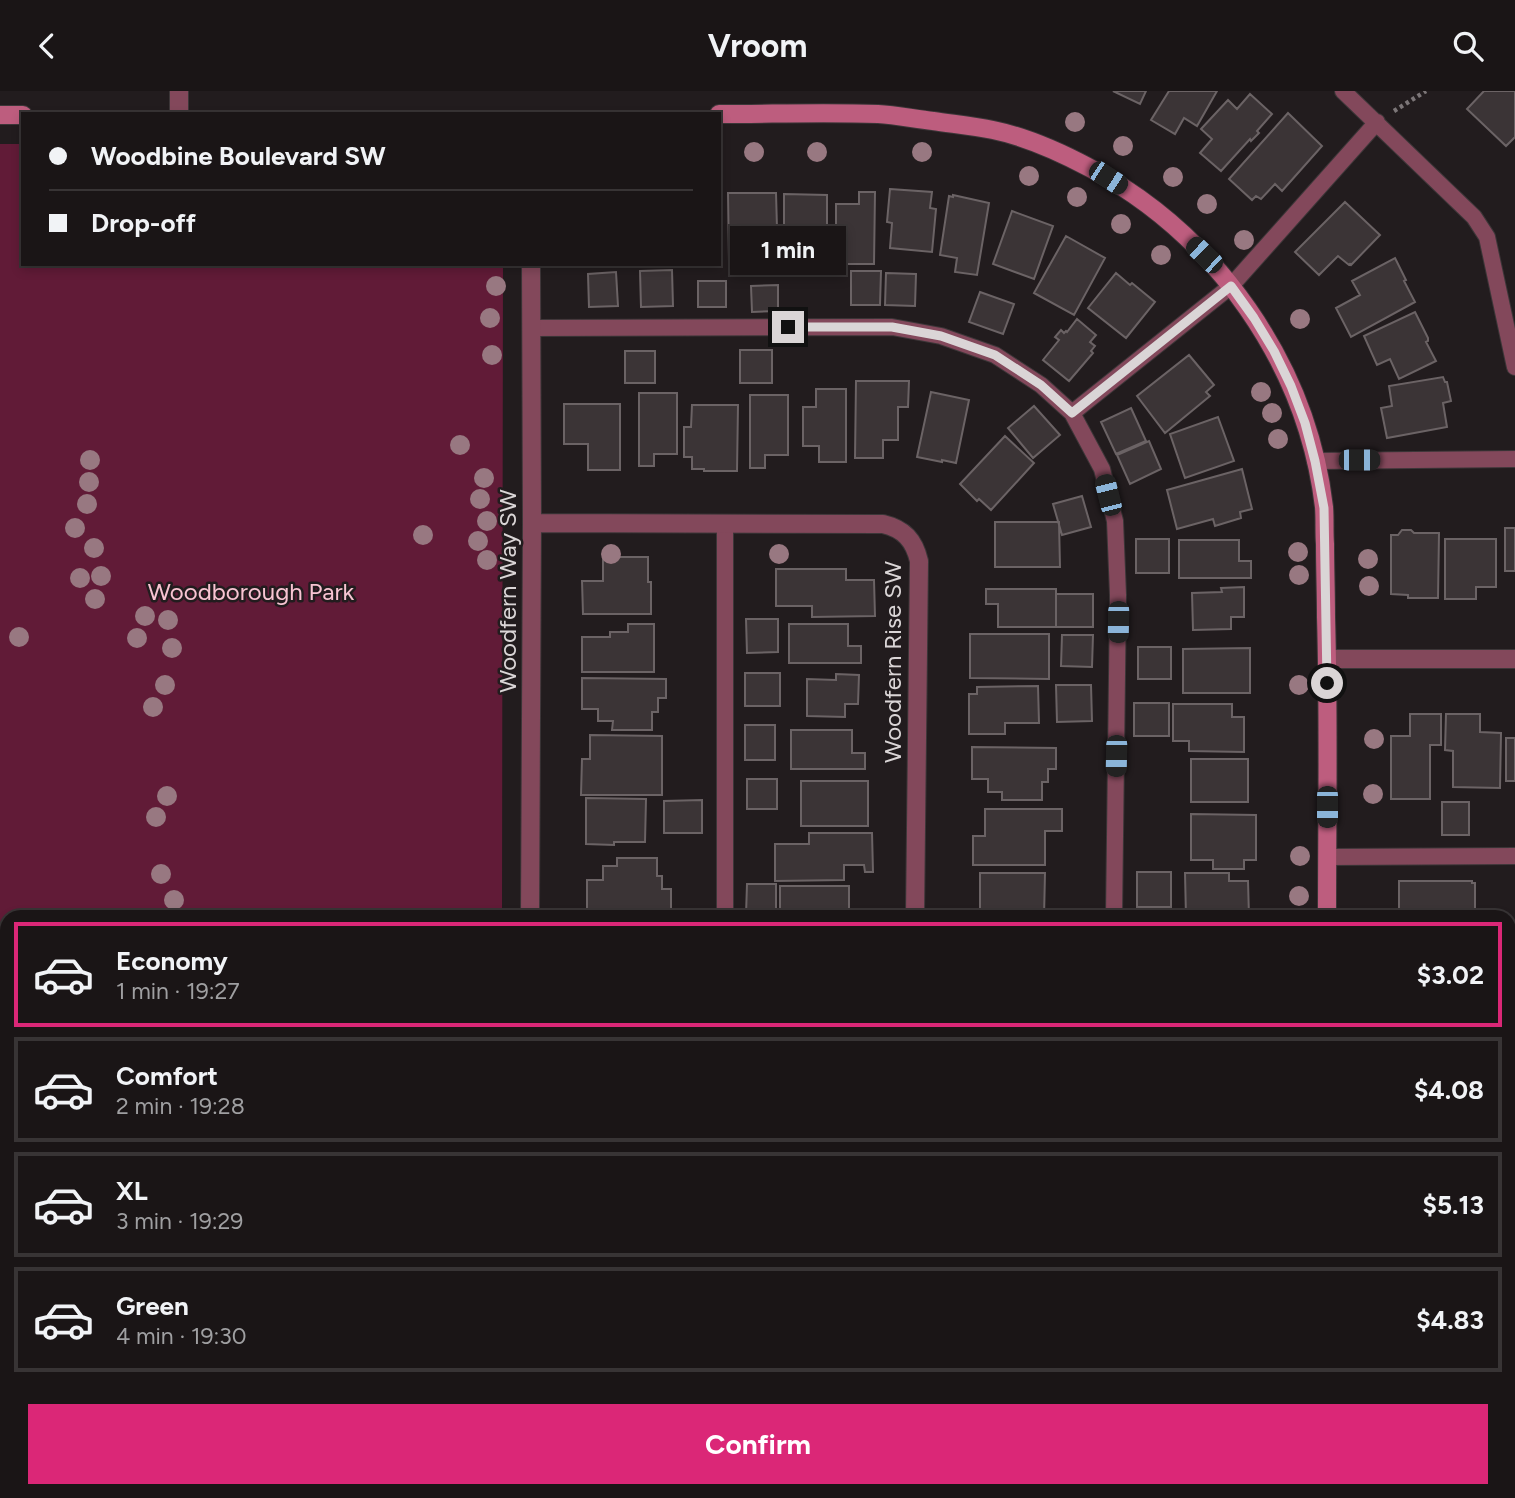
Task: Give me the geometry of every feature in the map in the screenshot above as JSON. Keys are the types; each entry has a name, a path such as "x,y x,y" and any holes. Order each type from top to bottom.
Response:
{"street":[{"path":"179,91 179,112"},
{"path":"721,114 881,114 995,130 1034,142 1072,158 1143,200 1175,226 1231,286 1274,351 1291,386 1305,423 1324,508 1327,659 1326,910"},
{"path":"0,115 21,115"},
{"name":"Woodfern Way SW","path":"530,910 531,266"},
{"name":"Woodfern Rise SW","path":"532,523 883,524 899,530 909,538 916,548 919,561 915,910"},
{"path":"1327,659 1515,659"}],"lane":[{"path":"1343,91 1474,217 1488,237 1515,367"},
{"path":"1072,413 1231,286 1377,122"},
{"path":"531,328 892,327 941,336 995,355 1041,385 1072,413 1102,468 1115,521 1118,595 1114,910"},
{"path":"1315,461 1515,459"},
{"path":"725,524 725,910"},
{"path":"1327,857 1515,856"}],"path":[{"path":"1377,122 1426,91"}],"green space":[{"name":"Woodborough Park","path":"0,144 21,144 21,266 503,266 502,910 0,910"}],"building":[{"path":"1113,91 1146,91 1140,104"},
{"path":"1169,91 1217,91 1197,126 1184,118 1175,134 1151,120"},
{"path":"1484,91 1515,91 1515,137 1506,146 1467,109"},
{"path":"1250,94 1272,114 1257,131 1259,133 1251,141 1250,139 1221,171 1200,153 1212,139 1201,129 1228,100 1237,109"},
{"path":"1288,113 1322,146 1282,191 1275,184 1261,199 1256,196 1252,200 1229,179"},
{"path":"890,189 932,192 930,208 936,209 932,252 890,248 892,223 887,222"},
{"path":"859,192 875,192 874,264 836,264 836,204 859,204"},
{"path":"728,193 776,193 777,228 765,228 765,261 729,261"},
{"path":"784,194 827,195 827,251 784,250"},
{"path":"721,195 722,195 721,259"},
{"path":"949,196 989,203 977,275 955,272 957,258 940,255"},
{"path":"1345,202 1380,235 1351,265 1338,256 1319,275 1295,252"},
{"path":"1012,211 1053,226 1034,279 993,264"},
{"path":"1066,236 1105,258 1074,315 1034,293"},
{"path":"1395,258 1415,302 1351,337 1336,308 1360,295 1352,281"},
{"path":"672,270 673,306 641,307 640,271"},
{"path":"851,271 881,271 880,305 851,305"},
{"path":"616,272 618,306 589,307 588,274"},
{"path":"886,273 916,274 915,306 885,305"},
{"path":"1116,273 1155,302 1126,338 1088,308"},
{"path":"698,281 726,281 726,307 698,307"},
{"path":"778,285 778,311 752,312 751,286"},
{"path":"980,292 1014,304 1003,334 969,322"},
{"path":"1415,312 1436,361 1399,379 1390,359 1377,365 1364,336"},
{"path":"1077,319 1096,335 1090,342 1095,346 1091,351 1093,353 1069,381 1043,360 1059,340 1055,337 1061,330 1067,332"},
{"path":"740,350 772,350 772,383 740,383"},
{"path":"625,351 655,351 655,383 625,383"},
{"path":"1189,355 1214,385 1206,392 1210,396 1165,433 1137,396"},
{"path":"1443,377 1447,382 1451,401 1443,403 1447,427 1387,438 1381,408 1392,406 1389,386"},
{"path":"856,381 909,381 908,407 898,407 898,440 883,440 883,458 855,458"},
{"path":"816,389 846,389 846,462 819,462 819,446 803,446 803,407 816,407"},
{"path":"931,392 969,400 956,463 917,457"},
{"path":"639,393 677,393 677,454 654,454 654,466 639,466"},
{"path":"750,395 788,395 788,455 765,455 765,468 750,468"},
{"path":"564,404 620,404 620,470 588,470 588,444 564,444"},
{"path":"692,405 738,405 737,471 692,469 692,457 684,457 684,427 691,427"},
{"path":"1034,406 1060,435 1033,458 1008,428"},
{"path":"1131,408 1146,441 1116,454 1101,422"},
{"path":"1218,417 1234,461 1185,478 1170,434"},
{"path":"1005,436 1034,463 991,510 979,499 977,501 960,484"},
{"path":"1149,441 1161,469 1130,484 1117,455"},
{"path":"1242,469 1252,509 1240,512 1241,518 1215,526 1213,519 1177,529 1167,490"},
{"path":"1082,496 1091,527 1062,535 1053,504"},
{"path":"995,522 1059,522 1060,567 995,567"},
{"path":"1505,528 1515,528 1515,571 1505,571"},
{"path":"1402,530 1439,533 1438,598 1408,598 1408,595 1391,594 1391,535 1398,535"},
{"path":"1136,539 1169,539 1169,573 1136,573"},
{"path":"1445,539 1496,539 1496,587 1476,587 1476,599 1445,599"},
{"path":"1179,540 1239,540 1239,561 1251,561 1251,578 1179,578"},
{"path":"603,557 648,557 651,614 583,614 582,581 603,581"},
{"path":"776,569 846,569 846,580 874,580 875,616 812,617 812,606 776,606"},
{"path":"1244,587 1244,617 1231,617 1231,629 1193,630 1192,593 1222,592 1221,588"},
{"path":"986,589 1056,589 1056,627 998,627 998,604 986,604"},
{"path":"1056,594 1093,594 1093,627 1056,627"},
{"path":"746,619 778,619 778,652 747,653"},
{"path":"628,624 654,624 654,672 582,672 582,637 610,637 610,632 628,632"},
{"path":"789,624 848,624 848,646 861,646 861,663 789,663"},
{"path":"970,634 1049,634 1049,679 970,678"},
{"path":"1062,635 1093,635 1092,667 1061,666"},
{"path":"1138,647 1171,647 1171,679 1138,679"},
{"path":"1250,648 1250,693 1183,693 1183,649"},
{"path":"745,673 780,673 780,706 745,706"},
{"path":"836,674 859,675 858,704 845,704 845,717 807,716 807,679 836,680"},
{"path":"582,678 666,679 666,698 658,698 658,712 652,712 652,730 612,730 613,721 598,721 598,709 582,709"},
{"path":"1056,685 1091,685 1092,721 1057,722"},
{"path":"1038,686 1039,723 1005,723 1005,734 969,734 969,694 977,694 977,687"},
{"path":"1134,703 1169,703 1169,736 1134,736"},
{"path":"1173,704 1232,704 1232,717 1244,717 1244,752 1189,751 1189,741 1173,741"},
{"path":"1410,714 1441,714 1441,745 1430,745 1430,799 1391,799 1391,736 1410,736"},
{"path":"1446,714 1480,714 1480,732 1501,733 1500,788 1453,787 1453,751 1445,750"},
{"path":"745,725 775,725 775,760 745,760"},
{"path":"791,730 852,730 852,753 865,753 865,769 791,769"},
{"path":"590,735 662,736 662,795 581,795 582,759 590,759"},
{"path":"1506,738 1515,738 1515,781 1506,781"},
{"path":"972,747 1056,748 1056,769 1048,769 1048,782 1042,782 1042,800 1002,800 1002,792 988,792 988,779 972,779"},
{"path":"1191,759 1248,759 1248,802 1191,802"},
{"path":"747,779 777,779 777,809 747,809"},
{"path":"801,781 868,781 868,826 801,826"},
{"path":"586,798 646,799 645,842 586,844"},
{"path":"702,800 702,833 664,833 664,801"},
{"path":"1442,802 1469,802 1469,835 1442,835"},
{"path":"985,809 1062,809 1062,831 1045,831 1045,865 973,865 973,836 985,836"},
{"path":"1191,814 1256,815 1256,860 1244,860 1244,869 1213,869 1213,860 1191,860"},
{"path":"809,833 872,833 873,872 865,872 864,865 844,865 844,880 775,881 775,844 809,844"},
{"path":"617,858 657,858 657,876 662,876 662,889 671,889 671,910 587,910 587,880 603,880 603,866 617,866"},
{"path":"1137,872 1171,872 1171,907 1137,907"},
{"path":"980,873 1045,873 1044,910 980,910"},
{"path":"1185,873 1229,873 1229,881 1248,881 1249,910 1186,910"},
{"path":"1399,881 1475,883 1473,910 1399,910"},
{"path":"747,884 776,884 776,910 746,910"},
{"path":"780,886 849,886 849,910 780,910"}],"route":[{"path":"788,327 892,327 941,336 995,355 1041,385 1072,413 1231,286 1274,351 1291,386 1315,461 1324,508 1327,683"}]}
